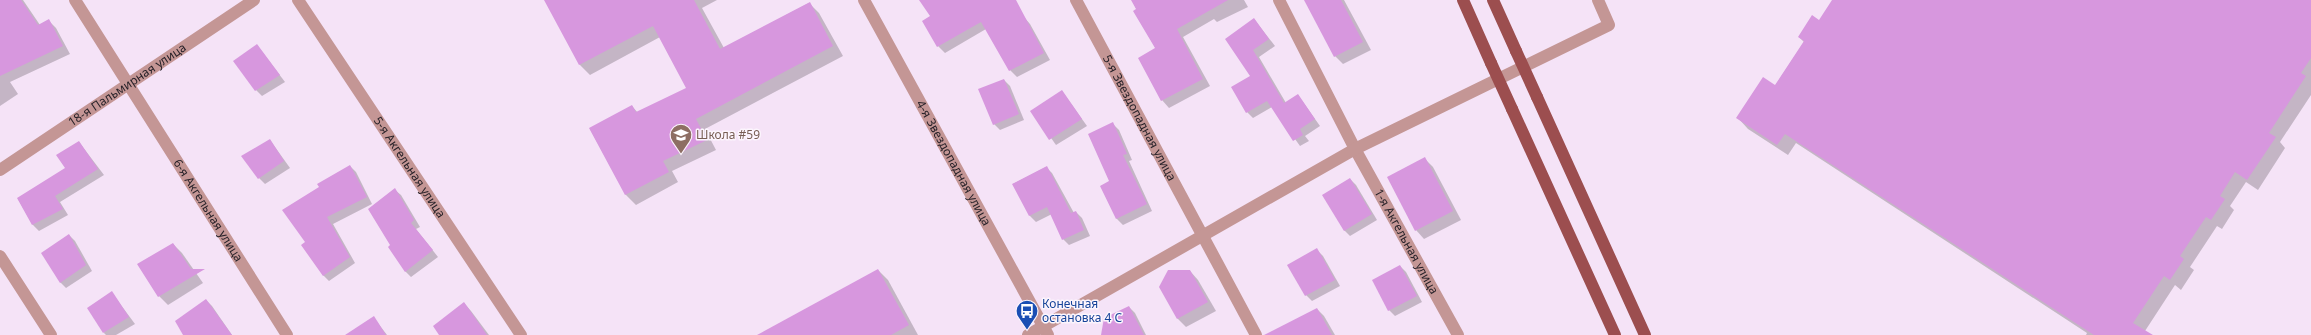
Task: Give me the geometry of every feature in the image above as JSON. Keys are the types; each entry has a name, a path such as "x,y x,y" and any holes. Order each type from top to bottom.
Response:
{"main road":[{"path":"1463,0 1615,335"},
{"path":"1493,0 1645,335"}],"street":[{"name":"6-я Акгельная улица","path":"75,0 287,335"},
{"name":"18-я Пальмирная улица","path":"0,170 254,0"},
{"name":"5-я Акгельная улица","path":"298,0 521,335"},
{"name":"4-я Звездопадная улица","path":"864,0 1045,331"},
{"name":"5-я Звездопадная улица","path":"1076,0 1256,335"},
{"name":"1-я Акгельная улица","path":"1280,0 1355,149 1458,335"},
{"path":"1028,335 1045,331 1202,237 1355,149 1609,25 1598,0"},
{"path":"0,256 51,335"}],"building":[{"path":"0,0 21,0 38,25 49,19 63,46 0,76"},
{"path":"544,0 694,0 720,49 810,2 833,46 696,119 707,140 663,161 669,172 625,195 589,128 632,105 636,112 686,88 653,26 579,65"},
{"path":"919,0 1016,0 1044,53 1009,71 981,22 937,47 922,21 930,16"},
{"path":"1131,0 1228,0 1177,29 1203,79 1161,101 1138,58 1155,48 1133,11 1136,9"},
{"path":"1304,0 1341,0 1363,42 1334,57"},
{"path":"1832,0 2311,0 2311,58 2301,73 2306,76 2269,133 2276,137 2247,180 2235,172 2220,196 2225,199 2211,220 2206,217 2180,256 2184,259 2170,280 2164,276 2133,323 2153,335 2094,335 1785,134 1777,145 1736,118 1763,77 1775,85 1804,41 1798,37 1812,15 1819,20"},
{"path":"1254,18 1269,39 1253,50 1284,103 1298,94 1315,119 1300,129 1303,135 1293,141 1267,101 1246,113 1231,87 1250,76 1225,39"},
{"path":"257,44 280,75 255,91 233,61"},
{"path":"1004,79 1019,114 993,125 978,89"},
{"path":"1062,90 1082,119 1049,140 1030,111"},
{"path":"1113,122 1127,154 1123,155 1147,204 1116,219 1100,186 1109,181 1088,134"},
{"path":"270,139 284,161 258,179 241,156"},
{"path":"79,141 98,169 55,196 63,209 32,225 17,198 65,168 56,155"},
{"path":"1425,157 1453,211 1415,231 1387,177"},
{"path":"350,165 367,197 327,217 350,257 323,276 301,245 305,242 282,210 319,187 317,184"},
{"path":"1047,166 1071,213 1076,211 1084,230 1062,240 1047,207 1029,216 1012,184"},
{"path":"1350,178 1372,214 1344,231 1322,195"},
{"path":"395,188 414,220 411,223 433,250 405,272 388,247 390,245 368,209"},
{"path":"69,234 86,265 60,283 41,253"},
{"path":"173,243 191,269 205,269 158,297 137,264"},
{"path":"1317,248 1335,280 1305,296 1287,265"},
{"path":"1400,265 1417,296 1388,311 1372,280"},
{"path":"878,269 909,325 891,335 757,335"},
{"path":"1168,270 1190,270 1208,302 1177,319 1159,287"},
{"path":"112,291 129,317 103,333 87,308"},
{"path":"206,299 232,335 183,335 175,321"},
{"path":"464,302 487,335 439,335 433,326"},
{"path":"1129,306 1144,335 1101,335 1104,318"},
{"path":"1317,308 1332,335 1264,335"},
{"path":"374,316 386,335 345,335"}],"place":[{"name":"Школа #59","path":"681,154"},
{"name":"Конечная остановка 4 С","path":"1027,330"}]}
